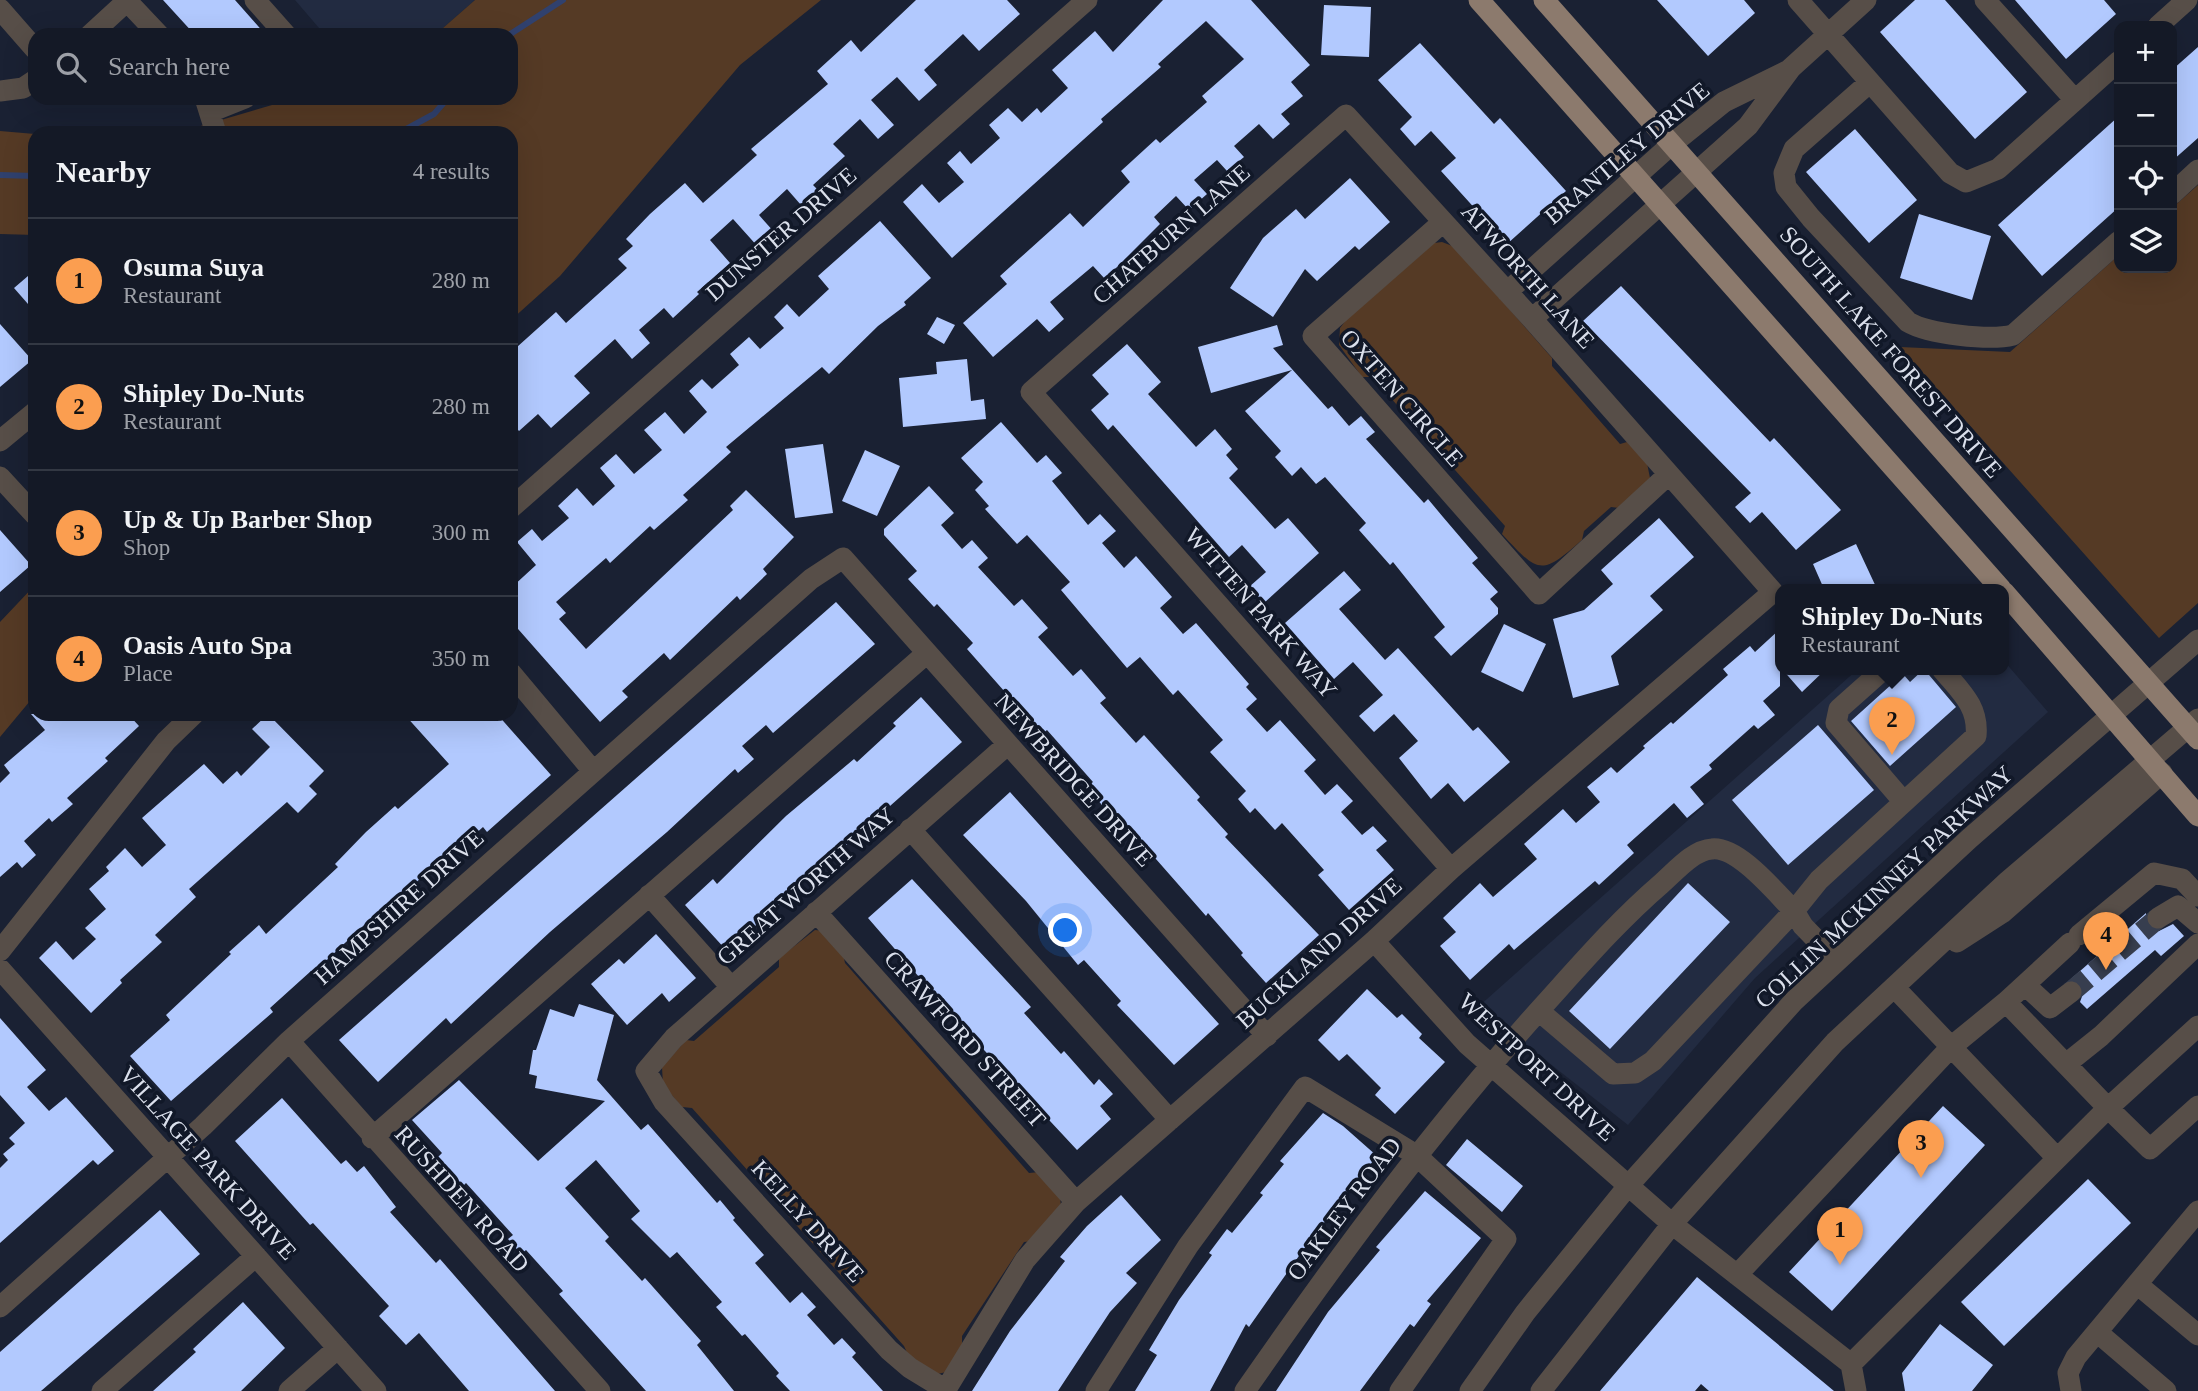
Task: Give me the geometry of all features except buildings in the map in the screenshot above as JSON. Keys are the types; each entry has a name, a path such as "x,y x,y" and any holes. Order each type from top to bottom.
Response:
{"main road":[{"path":"1479,0 1994,584"},
{"name":"SOUTH LAKE FOREST DRIVE","path":"1544,0 2148,682 2195,729"},
{"path":"2009,600 2198,816"}],"street":[{"path":"97,28 127,0 153,28"},
{"path":"255,0 280,28"},
{"name":"DUNSTER DRIVE","path":"518,502 1087,0"},
{"path":"1798,0 1950,173 1966,182 1998,169 2114,65"},
{"name":"BRANTLEY DRIVE","path":"1532,318 1748,126 1791,68 1866,0"},
{"path":"1984,0 2075,100"},
{"path":"2162,21 2176,4"},
{"path":"0,9 28,41"},
{"name":"BRANTLEY DRIVE","path":"1507,292 1672,144 1724,102 1791,68"},
{"path":"1869,83 1794,149 1784,173 1786,187 1820,228 1908,322 1917,328 2003,337 2013,335 2114,245"},
{"path":"0,91 23,88 28,85"},
{"path":"211,115 231,105"},
{"name":"ATWORTH LANE","path":"1346,115 1532,318 1773,592"},
{"name":"CHATBURN LANE","path":"1031,392 1346,115"},
{"path":"2177,189 2198,170"},
{"name":"OXTEN CIRCLE","path":"1443,222 1313,336 1539,594 1668,475"},
{"name":"WITTEN PARK WAY","path":"1031,392 1451,869"},
{"path":"0,441 28,418"},
{"path":"0,477 28,507"},
{"name":"NEWBRIDGE DRIVE","path":"843,558 1267,1036"},
{"name":"HAMPSHIRE DRIVE","path":"0,1307 212,1117 289,1041 811,579 843,558"},
{"name":"BUCKLAND DRIVE","path":"946,1390 1026,1260 1076,1202 1374,941 1451,869 1773,592"},
{"name":"COLLIN MCKINNEY PARKWAY","path":"1470,1391 1525,1313 1628,1186 1794,1001 1970,838 2198,640"},
{"path":"372,1138 927,653"},
{"path":"1877,675 1839,709 1836,723 1903,801"},
{"path":"1539,1011 1613,1074 1636,1073 1653,1061 1794,911 1819,880 1976,736 1978,721 1973,707 1947,675"},
{"path":"518,681 593,771"},
{"path":"0,951 166,741 187,721"},
{"path":"1541,1391 1672,1224 1835,1042 2008,881 2156,766 2195,729"},
{"name":"GREAT WORTH WAY","path":"646,1071 674,1038 1007,744"},
{"path":"909,829 1170,1120"},
{"name":"OAKLEY ROAD","path":"1245,1391 1309,1298 1416,1155 1492,1063 1627,913 1691,858 1710,848 1729,850 1794,911 1803,926 1837,961"},
{"path":"1737,1275 1951,1048 2074,939 2154,873 2182,879 2198,895"},
{"path":"649,895 731,987"},
{"path":"2158,918 2178,906 2198,923"},
{"name":"CRAWFORD STREET","path":"816,912 1076,1202"},
{"name":"WESTPORT DRIVE","path":"1374,941 1467,1044 1492,1063 1672,1224 1851,1364"},
{"path":"2066,1064 2101,1036 2198,944"},
{"name":"VILLAGE PARK DRIVE","path":"0,969 376,1391"},
{"path":"1901,980 1951,1048 2057,1158"},
{"path":"2025,985 2050,1008 2071,992"},
{"path":"2006,1002 2150,1149 2198,1106"},
{"path":"1856,1391 1851,1364 2108,1108 2198,1026"},
{"name":"RUSHDEN ROAD","path":"289,1041 372,1138 600,1391"},
{"name":"KELLY DRIVE","path":"646,1071 664,1102 890,1350 909,1367 946,1390"},
{"path":"1096,1391 1188,1246 1306,1087 1416,1155 1506,1239 1400,1391"},
{"path":"2071,1391 2068,1373 2076,1357 2198,1211"},
{"path":"102,1391 256,1256"},
{"path":"2137,1284 2198,1335"},
{"path":"2098,1332 2166,1391"},
{"path":"289,1391 338,1348"}],"shaded area":[{"path":"295,0 475,0 443,28 319,28"},
{"path":"475,0 821,0 740,65 560,276 518,314 518,126 201,126 272,105 518,105 518,28 443,28"},
{"path":"0,131 28,133 28,235 0,234"},
{"path":"2198,185 2198,603 2159,638 1900,347 2010,352 2114,259 2114,273 2177,273 2177,204"},
{"path":"1442,242 1455,247 1552,358 1552,366 1620,444 1627,442 1647,463 1650,478 1619,508 1611,507 1584,531 1582,540 1548,564 1540,566 1533,563 1514,547 1502,534 1505,526 1372,377 1362,377 1339,345 1340,328 1346,320 1434,243"},
{"path":"28,592 28,703 0,737 0,622"},
{"path":"2009,667 2048,712 1755,978 1628,1125 1478,1007 1851,675 2009,675"},
{"path":"815,930 824,931 842,950 845,963 1029,1173 1040,1172 1060,1196 1061,1207 1034,1241 1024,1242 962,1336 962,1352 946,1372 938,1374 909,1357 904,1346 692,1108 682,1107 663,1085 662,1067 686,1040 694,1041 779,967 779,958"}],"waterway":[{"path":"518,29 563,0"},
{"path":"412,126 434,114 442,105"},
{"path":"0,175 28,176"}],"tunnel":[{"path":"2071,992 2158,918"}],"place":[{"name":"Shipley Do-Nuts","path":"1892,755"},
{"name":"Oasis Auto Spa","path":"2106,970"},
{"name":"Up & Up Barber Shop","path":"1921,1178"},
{"name":"Osuma Suya","path":"1840,1265"}]}
